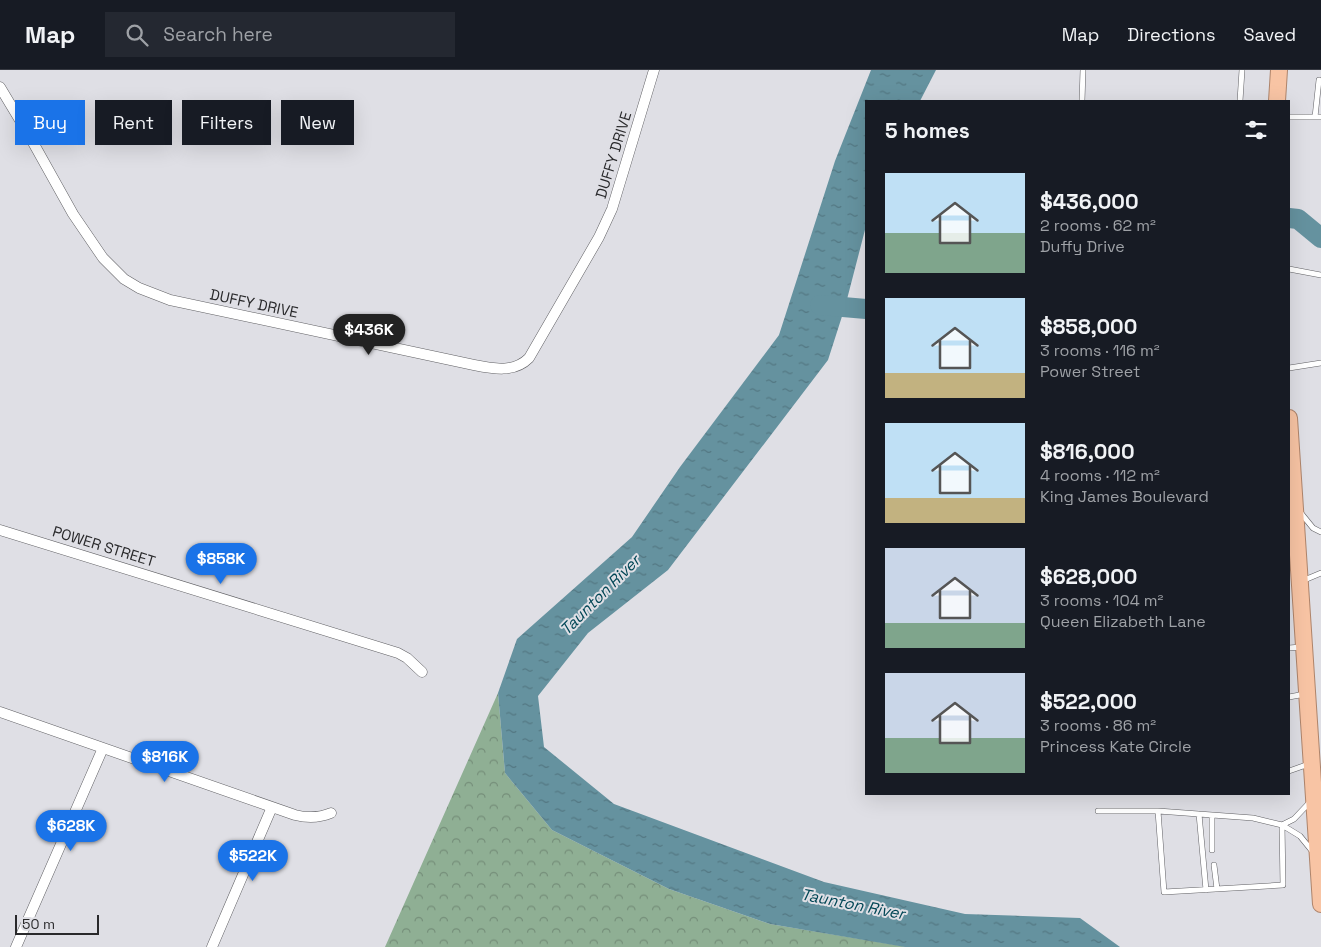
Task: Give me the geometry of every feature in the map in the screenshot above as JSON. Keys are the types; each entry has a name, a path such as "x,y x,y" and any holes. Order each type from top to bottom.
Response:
{"highway":[{"path":"1277,100 1279,70"},
{"path":"1290,448 1292,507 1300,582 1296,648 1307,694 1320,860 1321,904"}],"street":[{"name":"DUFFY DRIVE","path":"0,87 83,230 103,258 124,280 170,300 474,365 504,369 518,366 530,358 599,238 616,200 654,70"},
{"name":"POWER STREET","path":"0,530 398,653 407,658 422,672"},
{"path":"0,712 304,817 324,816 331,813"},
{"path":"16,947 103,748"},
{"path":"212,947 272,807"}],"lane":[{"path":"1082,100 1083,70"},
{"path":"1240,100 1242,70"},
{"path":"1290,117 1318,117 1319,80"},
{"path":"1290,269 1321,275"},
{"path":"1290,368 1321,363"},
{"path":"1292,507 1313,528 1321,532"},
{"path":"1300,582 1321,573"},
{"path":"1290,697 1307,694"},
{"path":"1290,771 1312,763"},
{"path":"1282,825 1294,819 1314,798"},
{"path":"1098,811 1158,811 1253,818 1282,825 1300,836 1320,860"},
{"path":"1158,811 1164,892 1283,885 1282,825"},
{"path":"1199,814 1206,890"},
{"path":"1212,815 1212,850"},
{"path":"1214,864 1217,889"}],"green space":[{"path":"498,693 505,773 552,830 669,889 770,924 908,947 385,947"}],"water":[{"name":"Taunton River","path":"871,70 936,70 921,100 865,100 865,230 845,307 828,360 668,570 588,633 538,696 544,747 614,804 824,882 965,914 1080,918 1120,947 905,947 770,924 669,889 552,830 505,773 498,693 517,639 632,537 680,467 779,335 835,161"}],"waterway":[{"path":"1290,218 1298,219 1321,238"},
{"path":"820,305 865,309"}]}
